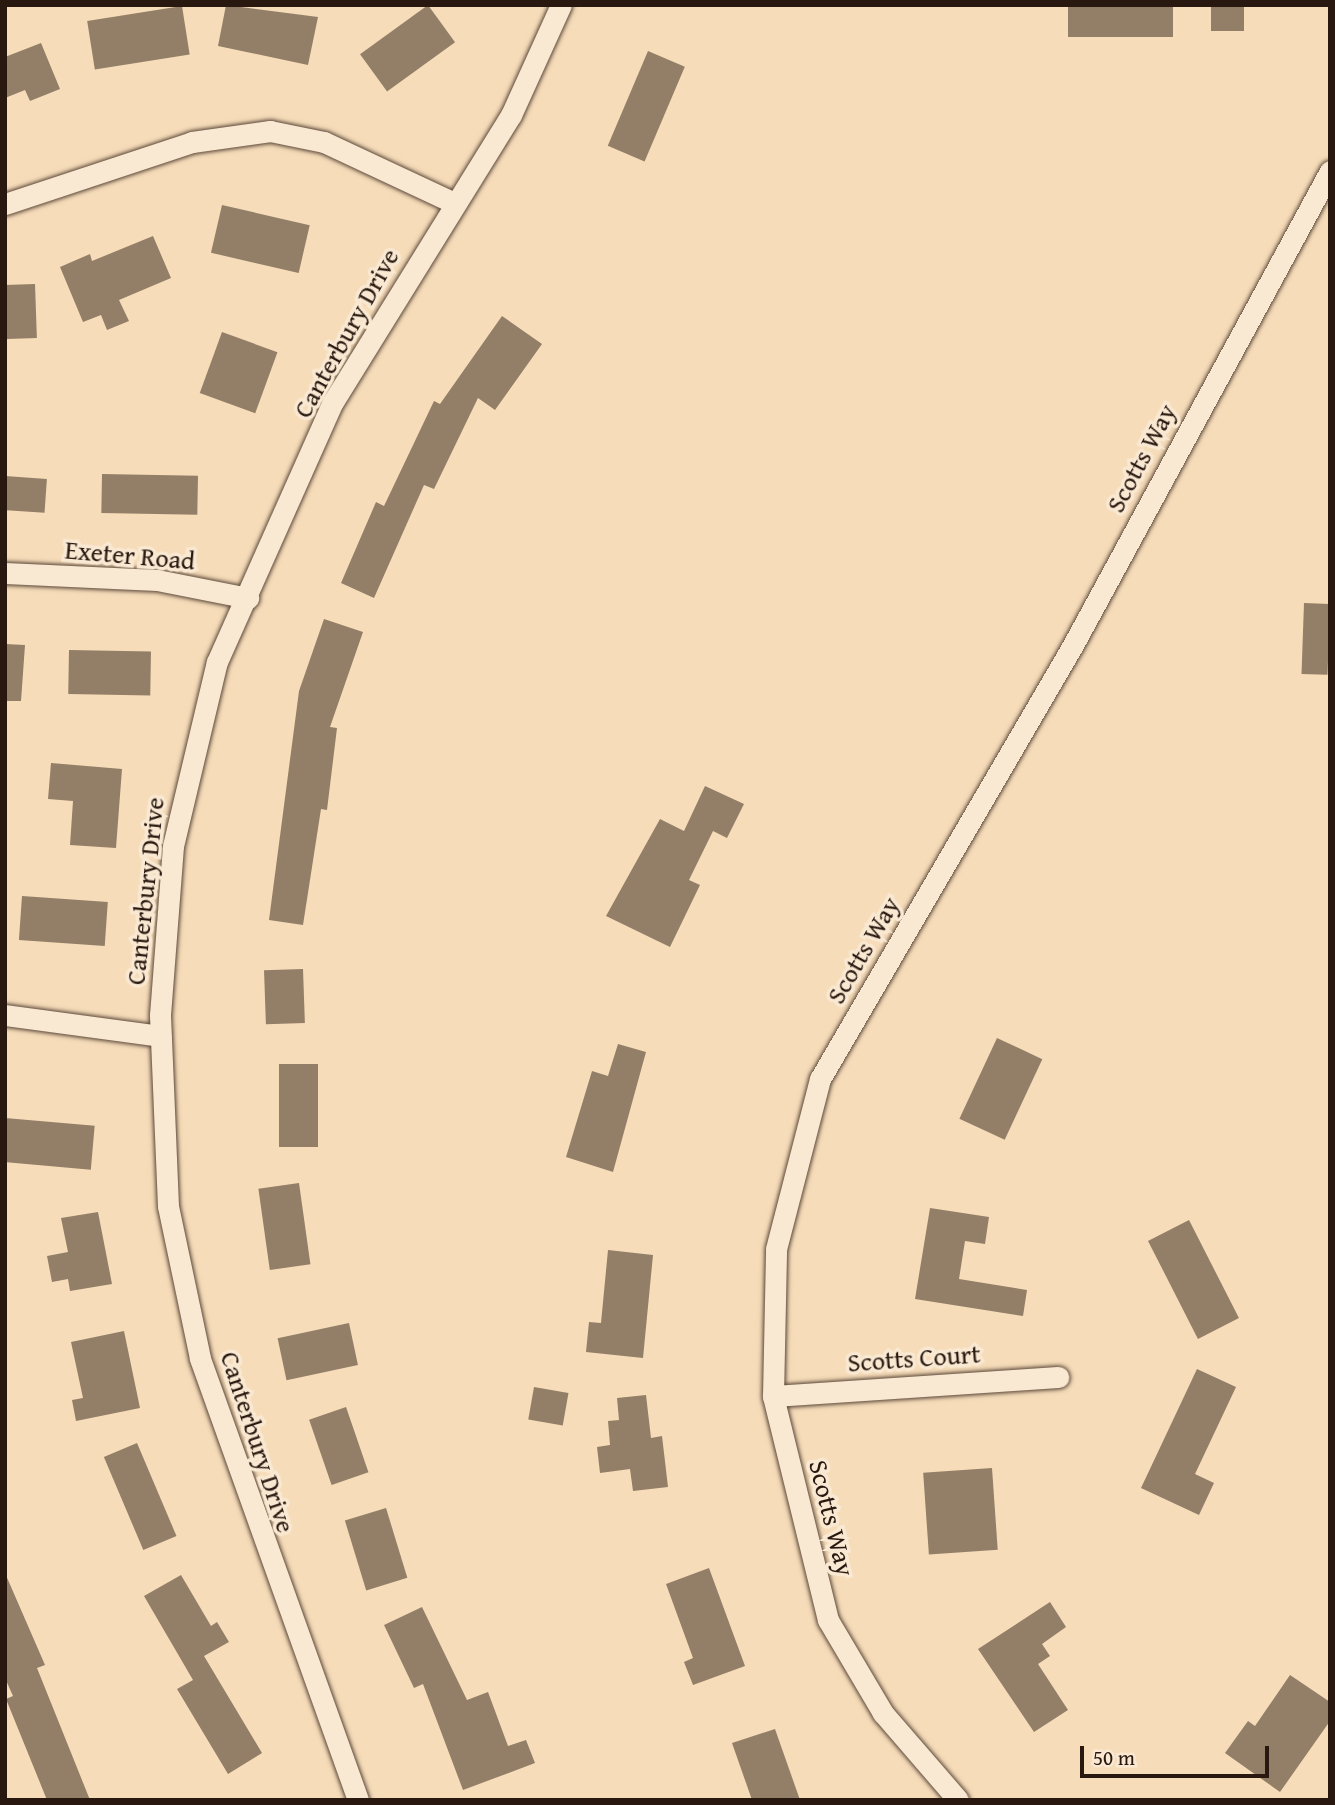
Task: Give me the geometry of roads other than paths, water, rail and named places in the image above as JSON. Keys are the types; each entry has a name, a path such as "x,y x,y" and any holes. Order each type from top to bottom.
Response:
{"street":[{"name":"Canterbury Drive","path":"358,1800 200,1358 168,1206 161,1036 173,846 217,662 248,598 333,402 452,202 511,115 561,5"},
{"path":"5,204 192,142 270,131 324,142 452,202"},
{"name":"Scotts Way","path":"958,1800 884,1713 828,1620 773,1396 776,1249 820,1079 1073,645 1330,172"},
{"name":"Exeter Road","path":"5,573 157,580 248,598"},
{"path":"5,1015 161,1036"},
{"name":"Scotts Court","path":"773,1396 1058,1377"}]}
